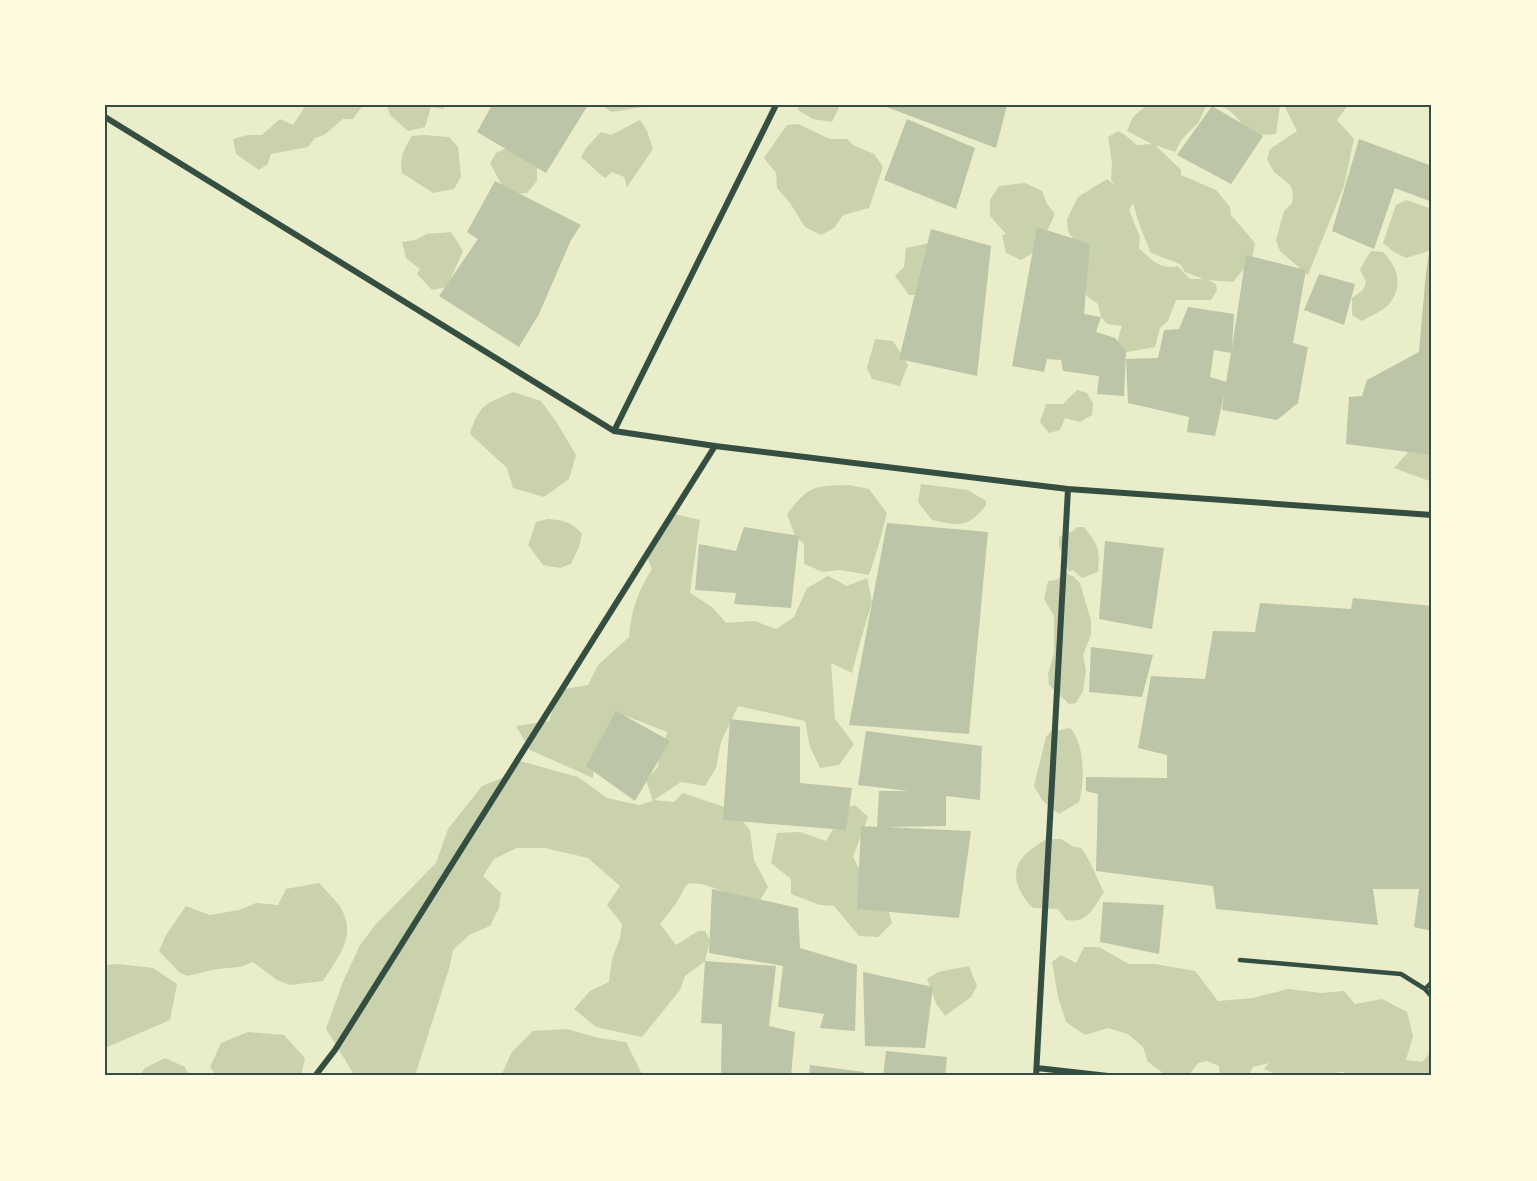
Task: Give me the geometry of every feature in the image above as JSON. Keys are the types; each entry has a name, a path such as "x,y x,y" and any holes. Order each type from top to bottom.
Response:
{"street":[{"path":"614,430 776,105"},
{"path":"105,117 614,430 715,446 1068,489 1432,515"},
{"path":"315,1076 335,1050 715,446"},
{"path":"1036,1076 1068,489"},
{"path":"1037,1068 1108,1076"}],"lane":[{"path":"1240,960 1401,974 1425,988 1432,997"},
{"path":"1425,988 1432,982"}],"green space":[{"path":"306,105 363,105 353,119 343,119 324,135 315,138 308,147 271,154 268,164 259,170 236,154 233,139 248,135 262,135 280,119 293,125"},
{"path":"387,105 443,105 444,109 431,107 425,127 408,131 390,115"},
{"path":"600,105 655,105 612,112"},
{"path":"798,105 840,105 832,122 813,119 798,110"},
{"path":"1147,105 1207,105 1198,123 1182,139 1175,152 1155,145 1181,170 1181,175 1216,190 1230,207 1231,215 1255,243 1252,259 1233,282 1208,280 1216,284 1217,290 1211,300 1176,300 1168,321 1160,328 1155,347 1122,353 1118,343 1122,326 1107,324 1101,317 1098,304 1087,296 1076,244 1068,231 1067,219 1078,197 1107,179 1115,185 1111,180 1112,163 1108,137 1118,131 1137,145 1152,144 1127,131 1133,117","holes":["1133,203 1151,253 1180,264 1185,272 1203,279 1190,279 1178,266 1161,265 1139,248 1140,237 1129,210"]},
{"path":"1221,105 1280,105 1276,134 1260,135 1251,132"},
{"path":"1284,105 1348,105 1337,120 1354,139 1344,186 1308,275 1280,251 1276,240 1284,211 1292,203 1293,193 1290,185 1274,172 1267,159 1270,149 1297,131"},
{"path":"640,120 647,131 653,149 627,187 624,177 612,172 605,178 581,158 586,148 601,132 611,135"},
{"path":"798,124 830,139 847,139 853,145 874,154 883,167 869,208 843,215 834,228 821,235 805,227 790,203 777,188 776,173 764,158 787,125"},
{"path":"412,136 449,137 458,147 461,177 454,189 433,193 402,173 402,159"},
{"path":"509,147 537,164 537,181 527,193 507,195 490,163 496,153"},
{"path":"1025,183 1042,191 1047,204 1055,214 1039,249 1021,260 1006,253 1002,235 1006,234 990,216 990,200 999,186"},
{"path":"1406,200 1432,209 1432,246 1429,251 1406,258 1383,243 1396,205"},
{"path":"451,232 463,251 447,287 432,290 417,274 420,269 406,258 402,242 415,240 427,234"},
{"path":"930,243 930,295 909,295 895,276 904,267 906,248"},
{"path":"1371,251 1383,252 1395,269 1398,282 1388,306 1362,321 1352,315 1352,298 1363,290 1366,282 1360,269"},
{"path":"875,339 893,341 908,365 900,386 872,379 867,368"},
{"path":"1077,390 1087,393 1093,403 1092,415 1080,422 1065,418 1060,430 1049,433 1040,422 1046,404 1063,404"},
{"path":"513,392 541,401 576,455 569,479 544,497 513,488 507,468 470,434 477,416 485,406"},
{"path":"1432,415 1432,482 1394,468 1410,450 1417,425"},
{"path":"921,484 968,490 986,501 986,505 974,518 962,523 932,520 918,502"},
{"path":"849,485 869,489 887,513 869,575 840,570 823,572 804,564 804,544 795,536 787,514 801,497 813,489"},
{"path":"670,513 700,520 690,593 712,607 726,623 755,621 776,629 794,617 807,588 828,576 847,586 867,578 872,602 852,673 831,663 835,719 854,744 839,765 820,768 810,747 805,721 738,706 721,742 716,768 705,786 681,782 654,800 674,802 683,793 733,810 750,830 754,860 768,887 754,910 713,887 695,883 687,884 675,905 660,924 676,945 698,931 705,931 710,940 705,961 685,976 680,990 642,1037 596,1027 574,1009 590,991 609,982 612,959 620,938 622,924 607,905 620,886 588,858 545,848 517,848 494,859 483,876 501,893 499,908 490,926 469,935 453,950 415,1076 355,1076 326,1029 342,984 360,945 376,924 436,863 448,829 482,786 502,778 520,761 578,777 607,798 639,805 653,801 646,780 658,767 667,732 626,716 611,722 595,750 593,778 530,750 516,726 549,721 559,690 588,685 598,665 629,637 636,602 652,569 647,556 655,536"},
{"path":"548,519 567,522 582,534 571,564 560,568 543,565 528,545 536,522"},
{"path":"1077,527 1084,527 1096,544 1099,558 1098,572 1082,578 1073,570 1069,572 1059,545 1059,537"},
{"path":"1066,573 1080,583 1091,621 1091,635 1083,655 1086,670 1083,691 1076,703 1069,704 1049,685 1048,674 1054,653 1054,616 1044,599 1048,581 1056,580"},
{"path":"1070,728 1079,743 1082,784 1079,802 1059,814 1042,800 1034,786 1046,737 1050,732"},
{"path":"855,805 868,817 853,857 868,885 885,899 892,923 878,937 859,936 834,906 820,905 791,894 791,879 771,863 777,833 800,832 826,841 836,824 841,809"},
{"path":"1046,839 1061,839 1074,847 1081,848 1104,892 1093,909 1080,920 1066,920 1058,909 1033,908 1017,884 1016,870 1023,857"},
{"path":"319,883 341,908 347,928 340,955 323,981 290,985 277,980 253,962 240,967 217,969 187,976 179,972 159,951 166,935 186,906 210,915 239,910 256,903 278,905 286,889"},
{"path":"1084,947 1099,947 1129,964 1155,964 1195,971 1218,1001 1253,998 1288,989 1321,993 1344,991 1355,1004 1382,999 1407,1012 1413,1036 1406,1060 1422,1062 1432,1051 1432,1076 1344,1076 1344,1072 1338,1072 1332,1076 1281,1076 1264,1069 1269,1063 1253,1067 1248,1076 1220,1076 1219,1066 1207,1061 1198,1063 1188,1076 1167,1076 1148,1062 1143,1047 1128,1034 1108,1028 1085,1035 1066,1022 1058,997 1052,962 1061,955 1076,963"},
{"path":"119,964 153,968 177,984 170,1020 105,1048 105,965"},
{"path":"969,966 977,986 971,997 945,1016 936,1003 927,979 938,972"},
{"path":"567,1029 599,1038 626,1042 643,1076 501,1076 512,1052 533,1031"},
{"path":"248,1032 284,1035 305,1058 301,1076 216,1076 210,1067 221,1043"},
{"path":"165,1058 185,1067 189,1076 139,1076 145,1068"}],"building":[{"path":"492,105 588,105 546,173 477,132"},
{"path":"881,105 1007,105 996,148"},
{"path":"1212,106 1263,136 1231,184 1177,155"},
{"path":"907,119 975,148 956,209 884,180"},
{"path":"1359,139 1432,166 1432,202 1395,188 1374,249 1332,231"},
{"path":"495,181 581,225 571,240 539,314 519,347 439,296 478,239 467,232"},
{"path":"1037,227 1090,244 1084,314 1101,317 1096,332 1115,338 1126,351 1124,396 1097,394 1099,376 1063,371 1061,360 1047,359 1044,372 1012,366"},
{"path":"931,229 991,246 977,376 899,359"},
{"path":"1431,242 1432,455 1346,444 1349,397 1362,396 1367,380 1419,352"},
{"path":"1246,255 1306,270 1293,343 1308,347 1298,403 1277,420 1222,410 1224,395 1215,436 1187,432 1189,417 1128,403 1126,359 1158,358 1164,330 1179,329 1188,307 1234,314 1232,348","holes":["1214,350 1231,353 1226,382 1210,377"]},
{"path":"1319,274 1355,284 1344,325 1304,310"},
{"path":"887,523 988,532 969,734 849,725"},
{"path":"744,527 799,536 791,608 734,604 736,593 695,590 699,544 736,551"},
{"path":"1105,541 1164,548 1152,629 1099,619"},
{"path":"1353,598 1432,606 1432,931 1414,927 1419,889 1373,889 1378,925 1216,909 1213,886 1096,871 1098,794 1086,791 1086,777 1167,778 1167,755 1138,748 1151,676 1205,679 1213,631 1255,632 1260,603 1351,609"},
{"path":"1091,647 1153,655 1142,697 1089,692"},
{"path":"616,711 670,741 635,801 586,766"},
{"path":"730,719 800,727 800,783 852,788 846,830 723,820"},
{"path":"866,731 982,746 980,800 946,796 946,826 886,827 971,831 959,918 857,909 861,826 877,827 879,791 909,791 858,785"},
{"path":"712,889 798,908 800,948 857,965 855,1031 820,1028 824,1014 778,1007 783,966 709,953"},
{"path":"1103,902 1164,905 1159,954 1100,942"},
{"path":"705,961 776,966 769,1026 795,1032 791,1076 721,1076 722,1024 701,1023"},
{"path":"863,972 933,987 925,1048 865,1046"},
{"path":"886,1051 947,1057 945,1076 883,1076"},
{"path":"810,1065 864,1072 863,1076 809,1076"}]}
